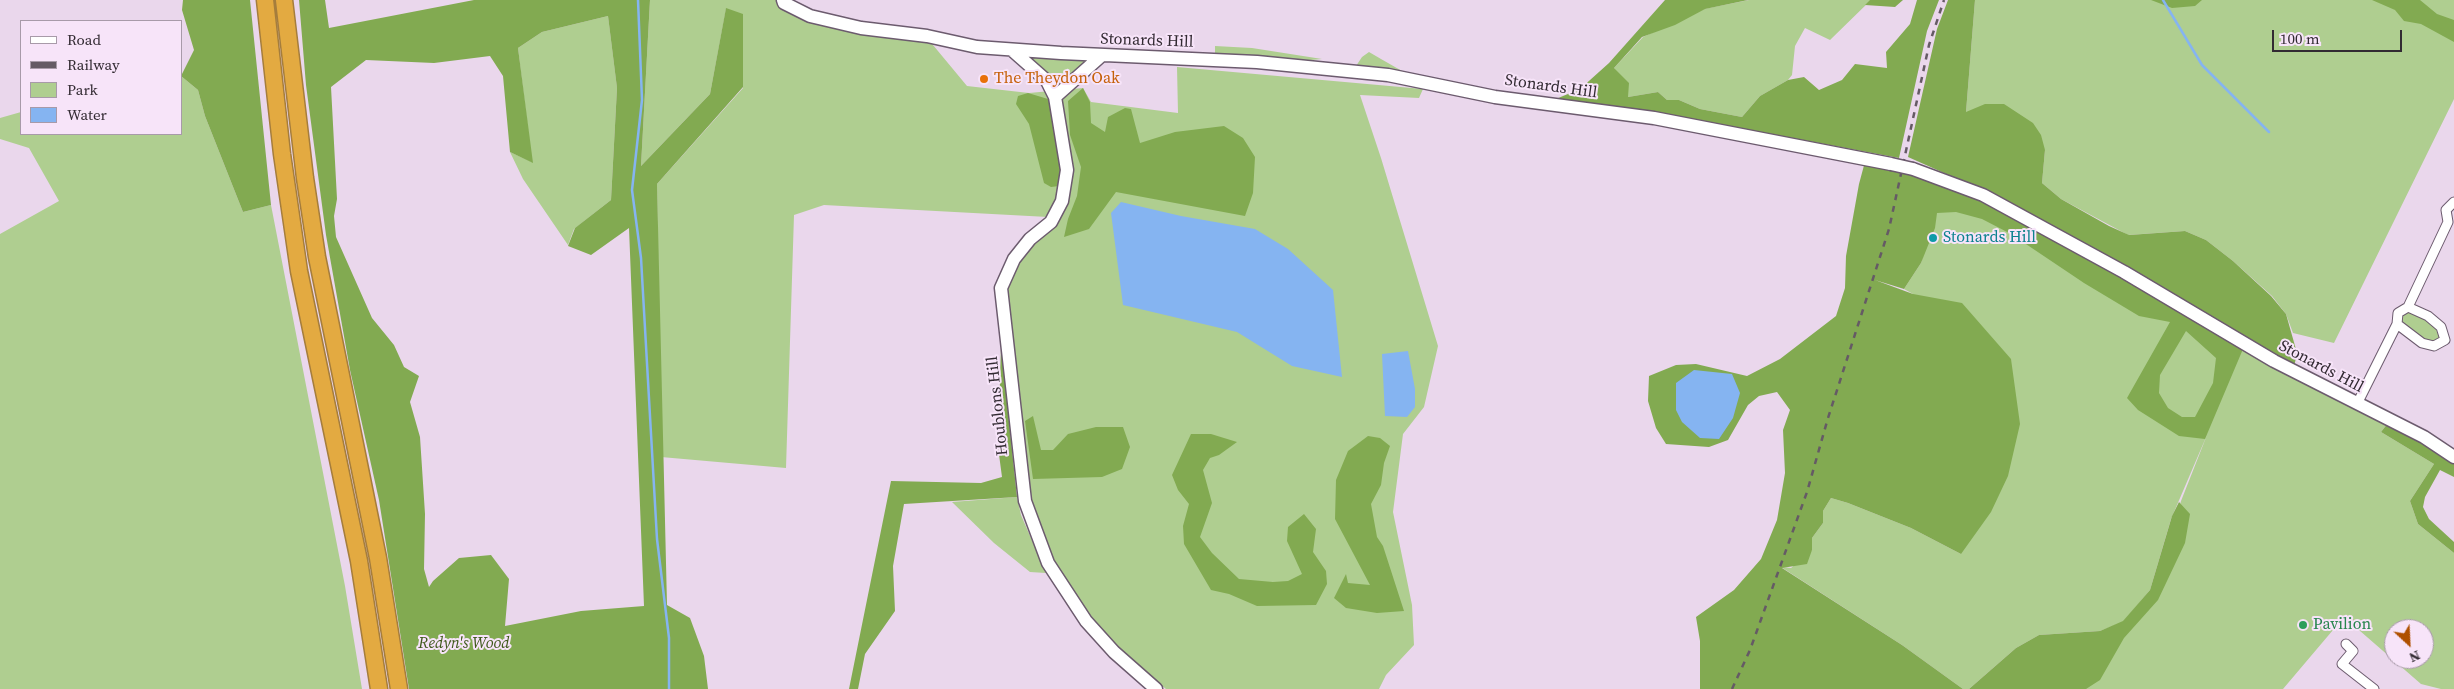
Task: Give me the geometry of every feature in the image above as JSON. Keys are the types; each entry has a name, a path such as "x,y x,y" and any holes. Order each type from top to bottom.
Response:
{"highway":[{"path":"265,0 282,154 299,271 359,562 379,689"},
{"path":"284,0 305,178 317,257 378,558 399,689"}],"street":[{"name":"Stonards Hill","path":"783,2 810,16 862,28 1014,50 1101,56 1160,56 1266,63 1388,75 1495,97 1654,118 1913,169 1983,195 2124,272 2274,361 2424,437 2454,457"},
{"name":"Houblons Hill","path":"1014,50 1047,81 1055,97 1067,170 1062,201 1051,222 1030,239 1014,259 1001,288 1025,501 1048,563 1086,621 1114,652 1156,689"},
{"path":"1055,97 1101,56"},
{"path":"2357,404 2397,324 2398,313 2408,307 2451,224 2446,210 2454,202"},
{"path":"2408,307 2428,316 2441,328 2445,340"},
{"path":"2397,324 2422,343 2434,346 2445,340 2454,343"},
{"path":"2346,644 2353,651 2342,664 2374,689"}],"green space":[{"path":"183,0 250,0 271,205 243,212 205,116 198,90 182,77 194,50 182,10"},
{"name":"Redyn's Wood","path":"299,0 325,0 329,28 474,0 650,0 641,166 710,94 726,8 743,14 743,87 657,184 667,605 690,618 704,656 708,689 409,689 379,500 350,370 326,235 306,85","holes":["608,16 617,88 611,200 575,228 568,246 591,255 629,228 644,606 581,611 505,626 509,579 491,555 459,558 433,581 429,587 424,569 425,514 420,437 410,402 419,376 404,367 394,345 372,318 336,237 334,216 337,199 331,87 366,60 434,63 490,56 503,76 510,152 533,163 518,48 542,32"]},
{"path":"650,0 778,0 788,13 928,39 967,86 1029,93 1083,88 1091,102 1178,113 1177,67 1423,89 1419,98 1360,95 1438,346 1424,407 1403,434 1393,512 1412,605 1414,645 1386,675 1379,689 1166,689 1130,659 1097,625 1052,569 1032,520 1005,291 1010,274 1048,217 824,205 794,215 786,468 661,457 657,184 743,88 726,9 710,94 641,166"},
{"path":"1665,0 1748,0 1705,9 1675,25 1642,37 1614,68 1629,83 1628,97 1658,92 1667,100 1679,100 1700,109 1742,117 1760,96 1788,80 1804,77 1819,90 1842,80 1855,64 1887,68 1886,52 1910,24 1917,0 1939,0 1927,31 1899,158 1739,128 1551,101 1580,89 1609,63"},
{"path":"1749,0 1871,0 1830,40 1805,28 1795,46 1792,75 1788,80 1760,96 1742,117 1700,109 1679,100 1667,100 1658,92 1628,97 1614,68 1643,37 1704,9"},
{"path":"1870,0 1903,0 1895,7 1865,5"},
{"path":"1948,0 1975,0 1966,112 1985,104 2004,104 2033,123 2041,135 2045,150 2042,183 2061,199 2109,226 2129,235 2185,231 2206,240 2233,261 2271,296 2286,314 2297,353 2294,367 1998,197 1908,157 1937,29"},
{"path":"1975,0 2454,0 2454,99 2334,343 2293,333 2286,314 2272,296 2206,240 2185,231 2128,235 2061,199 2042,183 2045,150 1966,112"},
{"path":"2151,0 2202,0 2195,6 2172,8"},
{"path":"2372,0 2420,0 2437,14 2454,20 2454,42 2421,24 2404,21 2395,10"},
{"path":"608,16 617,88 611,200 574,229 568,245 523,179 510,152 532,162 518,48 542,32"},
{"path":"1215,46 1252,48 1322,59 1288,62 1215,57"},
{"path":"1369,52 1409,75 1356,66 1362,57"},
{"path":"1025,54 1092,59 1062,84 1057,85"},
{"path":"182,77 198,90 205,116 243,212 271,205 345,586 362,689 0,689 0,234 59,201 29,148 0,139 0,118 20,112 20,135 182,135"},
{"path":"1083,88 1090,102 1091,123 1105,132 1108,117 1125,108 1131,109 1140,143 1175,132 1224,126 1243,138 1255,157 1253,193 1245,216 1116,192 1089,229 1064,237 1068,219 1077,196 1081,167 1070,135 1068,101"},
{"path":"1028,93 1048,99 1053,106 1062,180 1059,186 1051,187 1044,183 1029,124 1016,104 1018,96"},
{"path":"1866,158 1943,180 2110,269 2243,349 2205,439 2179,436 2138,410 2127,398 2170,322 2139,316 2084,283 2011,234 1982,219 1956,212 1937,213 1935,228 1921,263 1904,289 1875,280 1913,294 1962,303 2011,359 2020,424 2008,476 1991,512 1961,554 1911,528 1831,498 1823,511 1823,523 1812,538 1812,550 1807,564 1782,568 1902,645 1963,689 1700,689 1700,641 1696,617 1734,590 1761,559 1777,520 1785,473 1783,430 1790,410 1777,392 1759,396 1748,405 1728,440 1709,447 1666,444 1656,428 1648,401 1649,376 1676,365 1696,364 1747,376 1780,359 1836,316 1845,288 1846,256 1859,184","holes":["2186,331 2216,358 2213,383 2195,417 2182,417 2168,408 2159,393 2160,375"]},
{"path":"1943,180 2388,423 2381,432 2434,464 2410,501 2418,524 2454,553 2454,689 2441,689 2421,684 2404,669 2434,669 2434,619 2384,619 2384,652 2344,617 2283,689 2081,689 2156,586 2181,501 2207,435 2171,519 2150,590 2123,622 2100,631 2039,635 2016,648 1969,689 1963,689 1902,645 1781,567 1791,568 1812,550 1812,538 1823,523 1823,511 1831,498 1911,528 1961,554 1913,294 1904,289 1921,263 1936,213"},
{"path":"2409,310 2418,313 2438,327 2443,337 2435,343 2423,340 2400,324 2402,312"},
{"path":"1001,346 1017,497 904,504 893,566 895,611 865,654 858,689 849,689 891,481 981,483 1002,477 998,447"},
{"path":"1033,416 1041,450 1053,450 1068,434 1096,427 1123,427 1130,447 1122,469 1102,477 1033,479 1025,421"},
{"path":"2388,423 2454,457 2454,477 2440,470 2425,497 2423,507 2429,519 2454,542 2454,553 2418,524 2410,501 2434,464 2381,432"},
{"path":"1191,434 1211,434 1237,442 1219,455 1210,458 1203,470 1212,503 1200,537 1212,553 1239,579 1273,582 1288,581 1302,574 1287,541 1288,527 1304,514 1316,529 1313,552 1326,571 1327,584 1316,605 1257,606 1229,594 1211,590 1184,544 1183,526 1189,504 1178,490 1172,475"},
{"path":"1368,436 1380,438 1390,446 1384,463 1381,485 1371,504 1377,537 1383,546 1404,611 1377,613 1346,608 1334,598 1346,574 1348,583 1370,585 1335,519 1336,480 1348,451"},
{"path":"1017,497 1021,515 1046,573 1030,572 994,543 952,502"},
{"path":"2179,502 2190,514 2185,543 2158,600 2124,638 2100,680 2086,689 1969,689 2016,648 2039,635 2100,631 2123,621 2150,590 2172,516"}],"water":[{"path":"1121,202 1181,216 1255,229 1288,249 1333,290 1342,377 1292,366 1237,332 1123,305 1111,213"},
{"path":"1408,351 1415,389 1415,407 1407,417 1385,416 1382,354"},
{"path":"1694,370 1732,374 1740,393 1733,418 1719,439 1700,438 1682,422 1676,410 1676,383"}],"waterway":[{"path":"638,0 642,100 632,190 641,258 657,539 669,638 669,689"},
{"path":"2163,0 2202,65 2269,132"}],"railway":[{"path":"1732,689 1750,650 1807,492 1828,418 1889,229 1929,45 1944,0"}],"place":[{"name":"The Theydon Oak","path":"984,79"},
{"name":"Stonards Hill","path":"1933,238"},
{"name":"Pavilion","path":"2303,625"}]}
